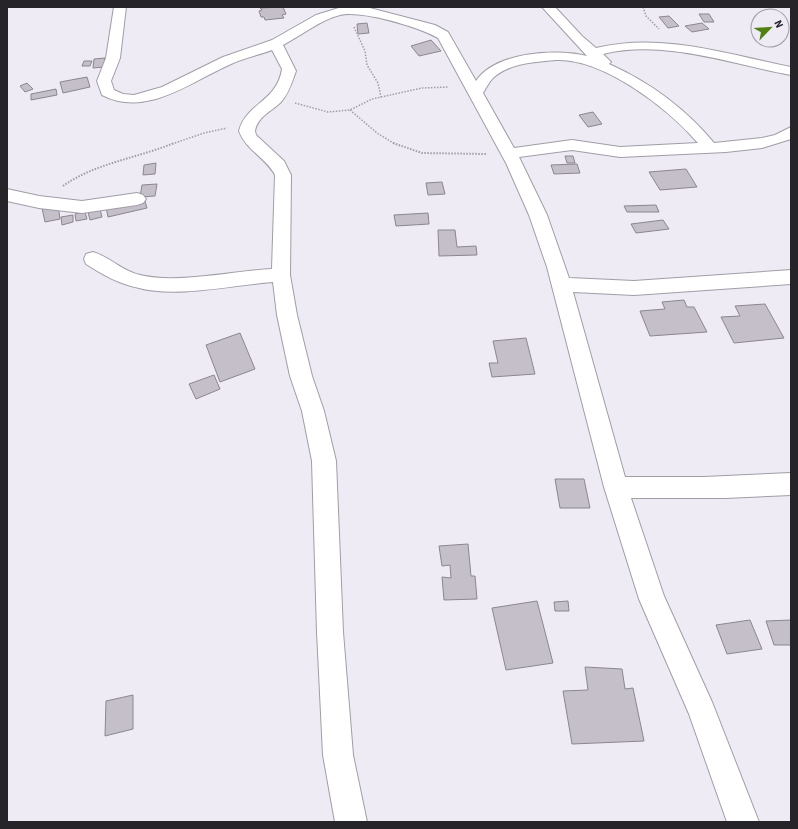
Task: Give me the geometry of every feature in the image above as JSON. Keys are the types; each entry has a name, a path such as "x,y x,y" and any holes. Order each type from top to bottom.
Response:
{"street":[{"path":"120,7 113,58 104,81 107,92 116,98 141,98 157,94 227,61 276,44 326,17 359,9 430,28 443,35 508,154 538,215 561,285 616,487 652,598 702,712 743,822"},
{"path":"548,7 592,53 623,77 678,113 710,148"},
{"path":"276,44 289,69 279,95 250,118 247,131 249,137 278,165 283,175 281,275 287,315 301,376 313,412 324,461 330,632 338,755 351,822"},
{"path":"592,53 614,46 645,45 676,49 791,71"},
{"path":"473,90 486,76 517,61 557,55 589,61 623,77"},
{"path":"508,154 572,145 620,152 710,148 762,143 781,138 791,132"},
{"path":"7,195 39,202 88,207 137,199"},
{"path":"93,259 109,271 146,284 166,286 241,277 281,275"},
{"path":"561,285 634,288 791,277"},
{"path":"616,487 683,489 750,488 791,484"}],"path":[{"path":"359,9 367,65 378,83 381,97"},
{"path":"279,95 301,105 321,110 350,110 372,99 422,88 473,90"},
{"path":"350,110 384,139 415,152 438,155 508,154"},
{"path":"39,202 81,173 141,156 214,130 248,125"}],"building":[{"path":"283,7 286,14 282,15 284,18 265,20 264,17 261,17 259,11 262,10 260,8"},
{"path":"699,14 709,14 714,22 704,22"},
{"path":"669,16 679,26 668,28 659,17"},
{"path":"367,23 369,33 358,34 357,24"},
{"path":"702,23 709,29 692,32 685,26"},
{"path":"431,40 441,51 419,56 411,46"},
{"path":"105,58 104,67 93,68 94,59"},
{"path":"84,61 92,61 90,66 82,66"},
{"path":"87,77 90,87 63,93 60,82"},
{"path":"27,83 33,89 25,92 20,86"},
{"path":"56,89 57,95 31,100 31,94"},
{"path":"593,112 602,124 588,127 579,115"},
{"path":"565,156 573,156 575,163 567,163"},
{"path":"156,163 155,174 143,175 144,165"},
{"path":"577,164 580,173 554,174 551,165"},
{"path":"686,169 697,187 660,190 649,172"},
{"path":"442,182 445,194 428,195 426,183"},
{"path":"157,184 155,196 140,197 142,185"},
{"path":"144,198 147,208 108,217 106,207"},
{"path":"58,205 60,219 45,222 42,208"},
{"path":"656,205 659,212 627,212 624,206"},
{"path":"100,209 102,217 90,220 88,212"},
{"path":"85,212 87,219 76,221 75,214"},
{"path":"428,213 429,224 396,226 394,215"},
{"path":"73,215 73,222 62,225 61,217"},
{"path":"663,220 669,229 636,233 631,224"},
{"path":"438,230 455,230 457,247 476,246 477,255 439,256"},
{"path":"684,300 687,307 694,307 707,332 650,336 640,311 665,309 662,302"},
{"path":"765,304 784,338 734,343 721,317 740,316 735,306"},
{"path":"240,333 255,369 220,382 206,345"},
{"path":"526,338 535,374 492,377 489,363 498,363 493,341"},
{"path":"214,375 220,389 196,399 189,384"},
{"path":"555,479 584,479 590,508 560,508"},
{"path":"468,544 471,576 475,576 477,599 444,600 442,577 451,578 450,565 442,566 439,546"},
{"path":"537,601 553,663 506,670 492,608"},
{"path":"568,601 569,611 555,611 554,602"},
{"path":"750,620 762,649 727,654 716,625"},
{"path":"791,620 791,645 774,645 766,621"},
{"path":"585,667 622,669 625,689 633,688 644,741 572,744 563,691 588,690"},
{"path":"133,695 133,729 105,736 106,701"}]}
